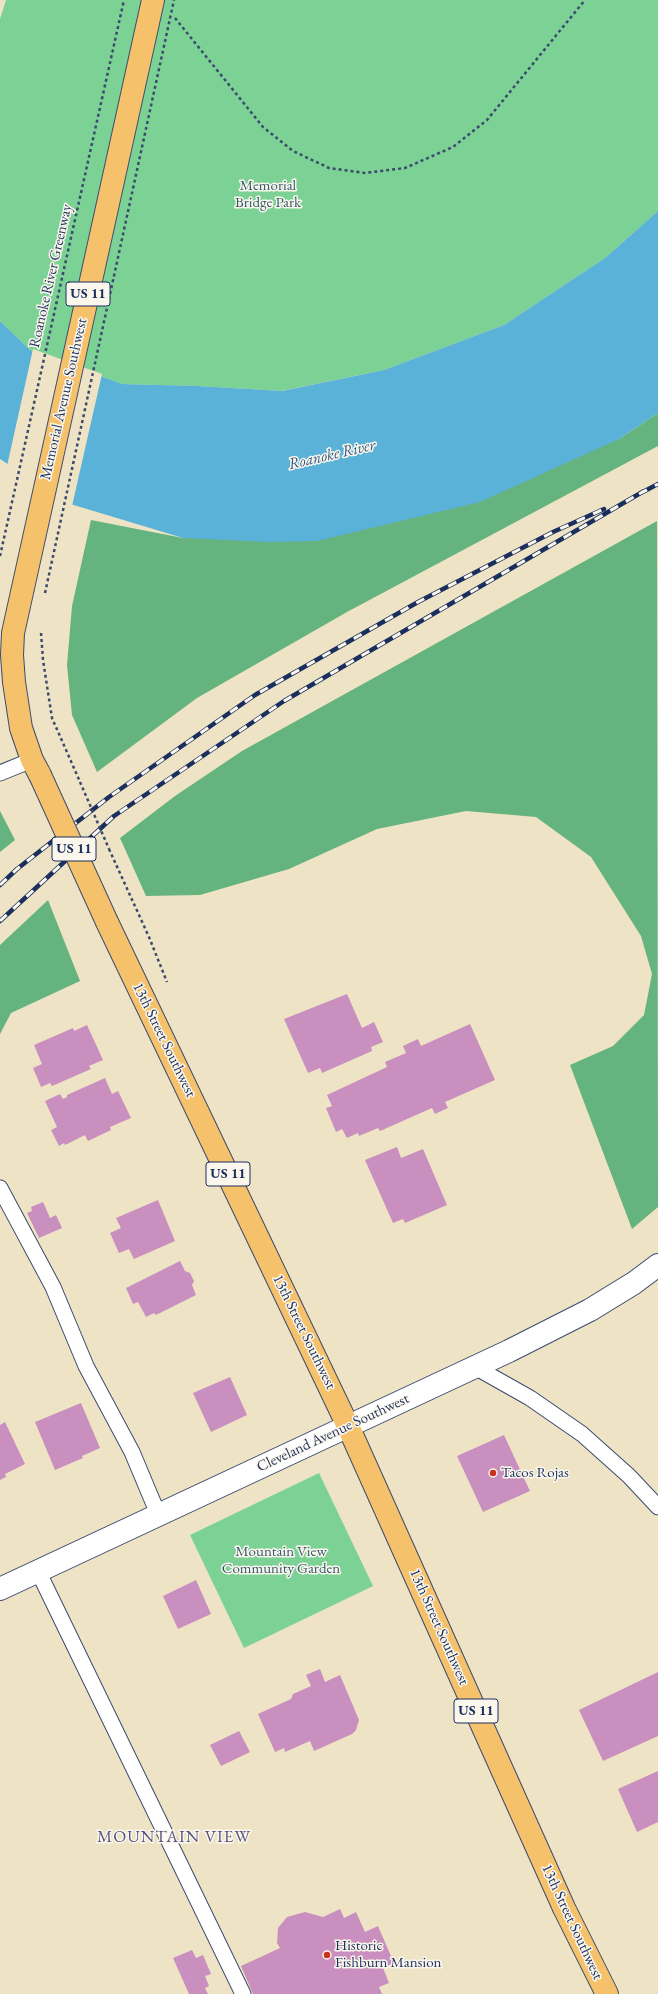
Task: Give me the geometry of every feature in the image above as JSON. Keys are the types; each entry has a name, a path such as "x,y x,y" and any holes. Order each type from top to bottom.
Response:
{"main road":[{"name":"Memorial Avenue Southwest","path":"7,681 22,588 153,0"},
{"name":"13th Street Southwest","path":"7,681 21,728 36,767 107,922 348,1426 564,1908 607,1994"}],"street":[{"name":"Cleveland Avenue Southwest","path":"0,1589 475,1367 590,1310 634,1283 658,1265"}],"lane":[{"path":"0,773 36,767"},
{"path":"0,1188 53,1287 86,1366 132,1452 158,1514"},
{"path":"475,1367 530,1398 582,1434 629,1476 658,1507"},
{"path":"38,1572 243,1994"}],"path":[{"name":"Roanoke River Greenway","path":"0,556 124,0"},
{"path":"44,600 174,0"},
{"path":"183,29 263,127 293,151 329,168 366,173 405,168 453,147 487,120 585,0"},
{"path":"41,626 42,660 52,718 109,849"}],"green space":[{"name":"Memorial Bridge Park","path":"6,0 658,0 658,211 605,258 504,325 384,370 281,391 198,386 122,384 30,350 0,321 0,19"},
{"path":"658,413 658,446 347,612 197,698 97,772 72,715 67,665 72,606 91,520 183,538 619,439"},
{"path":"657,521 658,1207 632,1229 570,1065 613,1046 644,1015 652,974 641,936 591,857 536,817 466,811 377,829 289,869 200,895 146,896 120,838 175,796 242,751"},
{"path":"0,811 15,840 0,852"},
{"path":"48,900 80,981 11,1013 0,1034 0,945"},
{"name":"Mountain View Community Garden","path":"319,1473 373,1586 244,1648 190,1535"}],"water":[{"name":"Roanoke River","path":"658,211 658,413 619,439 480,502 317,541 271,542 183,538 67,503 0,459 0,321 30,350 122,384 198,386 282,391 384,370 504,325 605,258"}],"pier":[{"path":"33,349 102,374 72,506 65,504 7,466"}],"building":[{"path":"347,994 362,1028 374,1022 383,1042 371,1047 372,1051 322,1073 320,1068 308,1073 284,1019"},
{"path":"470,1024 495,1080 445,1102 448,1108 435,1114 432,1108 380,1131 378,1128 359,1136 358,1133 347,1138 342,1129 336,1132 326,1108 332,1106 327,1095 387,1067 385,1062 406,1053 403,1046 418,1039 421,1046"},
{"path":"87,1025 103,1060 89,1066 91,1069 52,1086 50,1083 41,1087 33,1068 42,1064 34,1045 73,1028 74,1031"},
{"path":"105,1078 112,1094 118,1091 131,1118 110,1127 111,1130 88,1141 85,1135 65,1145 64,1143 59,1146 51,1130 57,1127 45,1101 60,1094 63,1099 67,1097 67,1095"},
{"path":"397,1147 401,1158 423,1149 447,1205 405,1223 403,1219 393,1223 365,1160"},
{"path":"158,1200 175,1241 134,1259 129,1249 119,1253 110,1233 121,1228 116,1218"},
{"path":"43,1202 50,1218 56,1215 62,1228 39,1238 27,1213 32,1211 31,1207"},
{"path":"180,1261 185,1271 190,1273 194,1281 192,1285 196,1295 156,1315 154,1313 146,1317 138,1302 133,1304 126,1288"},
{"path":"230,1377 247,1415 211,1432 193,1393"},
{"path":"81,1403 100,1448 82,1456 83,1458 55,1470 35,1422"},
{"path":"5,1422 25,1464 5,1474 6,1477 0,1480 0,1425"},
{"path":"504,1435 530,1491 483,1512 457,1456"},
{"path":"196,1580 211,1614 178,1629 163,1596"},
{"path":"320,1669 325,1682 340,1675 359,1720 356,1730 352,1734 314,1751 310,1741 285,1752 284,1748 275,1752 258,1714 291,1699 293,1694 311,1686 306,1675"},
{"path":"658,1672 658,1736 603,1761 579,1710"},
{"path":"239,1731 250,1752 221,1766 210,1745"},
{"path":"658,1771 658,1822 637,1832 618,1789"},
{"name":"Historic Fishburn Mansion","path":"340,1909 344,1918 356,1912 365,1932 378,1926 394,1963 383,1968 389,1983 379,1987 382,1994 253,1994 241,1966 280,1948 277,1943 278,1928 287,1917 305,1912 323,1917"},
{"path":"192,1950 196,1958 203,1955 211,1974 205,1976 209,1986 205,1988 208,1994 189,1994 173,1958"}],"railway":[{"path":"639,494 658,484"},
{"path":"0,921 114,816 284,701 644,491"},
{"path":"0,885 17,869 109,797 255,695 418,602 553,532 604,509"}],"place":[{"name":"Tacos Rojas","path":"493,1473"},
{"name":"Historic Fishburn Mansion","path":"327,1955"}],"district":[{"name":"MOUNTAIN VIEW","path":"174,1837"}]}
